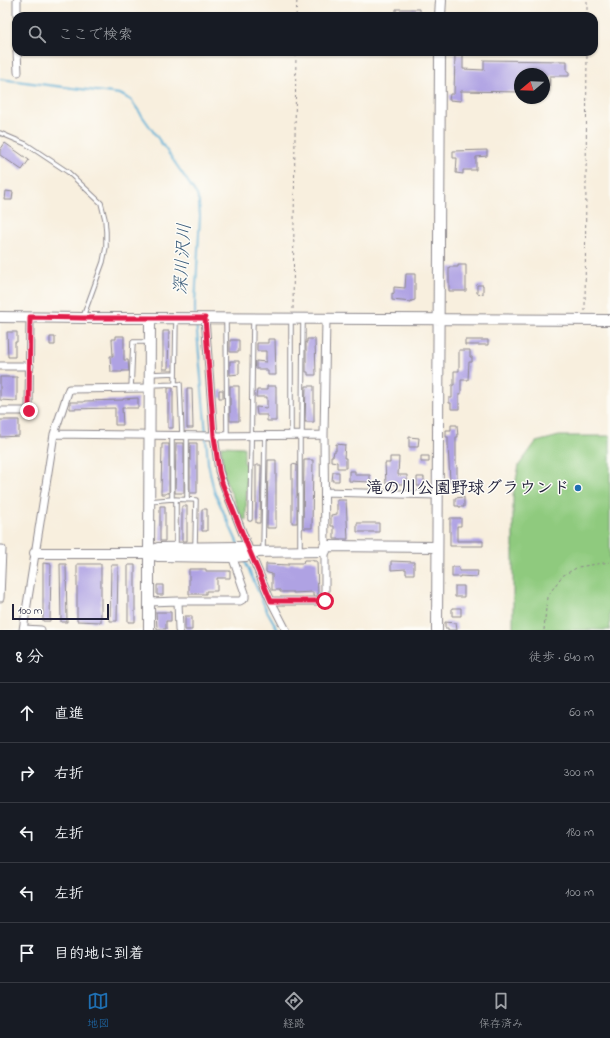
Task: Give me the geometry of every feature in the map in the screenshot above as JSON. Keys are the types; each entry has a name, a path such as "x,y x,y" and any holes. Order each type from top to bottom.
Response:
{"street":[{"path":"16,0 17,12"},
{"path":"440,12 441,0"},
{"path":"18,56 18,72"},
{"path":"437,630 440,56"},
{"path":"0,317 610,320"},
{"path":"0,411 29,411 30,317"},
{"path":"149,630 150,318"},
{"path":"149,602 240,601 245,598 246,592 239,552 209,436 199,318"},
{"path":"271,601 325,601 324,435 326,319"},
{"path":"0,366 30,366"},
{"path":"41,630 24,630 54,434 69,389 150,387"},
{"path":"54,434 150,436 324,435"},
{"path":"325,492 437,495"},
{"path":"149,552 158,556 194,552 263,552 325,549 437,547"},
{"path":"36,553 149,552 158,548 176,548 194,552"},
{"path":"0,549 2,549 0,598"},
{"path":"239,552 271,601 286,630"},
{"path":"178,601 179,630"}],"lane":[{"path":"0,133 26,144 68,172 100,203 105,219 106,248 103,262 83,318"},
{"path":"175,384 176,318"},
{"path":"226,318 227,436"},
{"path":"250,519 253,318"},
{"path":"296,318 301,436 300,551"},
{"path":"291,436 296,318"},
{"path":"131,388 133,342 150,342"},
{"path":"150,374 175,373"},
{"path":"150,387 180,384 185,436 186,500"},
{"path":"172,436 176,548"},
{"path":"263,552 265,436"},
{"path":"150,501 174,499 196,500 194,552"}],"path":[{"path":"296,0 296,12"},
{"path":"587,0 587,12"},
{"path":"296,56 296,318"},
{"path":"585,320 586,56"},
{"path":"544,630 547,597 562,576 578,567 610,562"}],"green space":[{"path":"559,436 610,436 610,630 513,630 513,496 519,465 536,442"},
{"path":"221,446 244,447 244,463 247,464 246,520 242,519 224,476"}],"building":[{"path":"396,9 420,9 420,12 396,12"},
{"path":"455,56 463,56 463,69 484,70 484,60 567,61 567,71 569,71 569,76 550,76 550,68 514,68 514,92 461,91 461,101 449,100 450,94 454,94"},
{"path":"5,143 29,160 22,170 0,155 0,150"},
{"path":"487,150 487,156 476,157 476,170 463,170 463,174 456,173 457,158 453,158 453,151"},
{"path":"6,191 13,192 12,200 5,200"},
{"path":"458,265 466,265 466,291 449,291 449,267 458,267"},
{"path":"406,274 415,274 415,300 411,302 392,300 394,287 405,288"},
{"path":"477,285 483,285 483,294 477,293"},
{"path":"163,331 169,331 168,369 163,369"},
{"path":"7,332 17,332 15,357 8,357"},
{"path":"116,336 124,336 124,360 128,360 129,371 111,372 110,356 113,356 112,339 116,339"},
{"path":"50,337 55,337 55,345 50,345"},
{"path":"268,339 275,339 276,375 268,375 268,371 266,371 266,369 256,369 256,361 266,362 266,351 257,351 257,343 268,343"},
{"path":"307,339 315,339 316,375 308,375 308,372 306,372"},
{"path":"230,340 239,340 239,352 230,352"},
{"path":"465,340 488,340 488,345 465,345"},
{"path":"459,350 470,350 472,362 469,362 468,380 461,380 459,409 451,409 449,398 452,398 454,371 459,371"},
{"path":"230,361 239,361 239,374 230,375"},
{"path":"0,377 17,377 17,401 0,400"},
{"path":"230,386 239,386 239,421 230,421"},
{"path":"267,386 276,386 276,421 267,421 267,415 257,415 256,407 267,408 267,397 256,397 257,390 267,390"},
{"path":"306,386 314,386 314,422 305,422"},
{"path":"168,388 173,388 173,428 168,428"},
{"path":"187,388 192,388 193,428 187,428"},
{"path":"219,390 223,390 223,398 219,398"},
{"path":"138,398 138,408 122,408 123,425 115,425 115,408 70,409 70,402"},
{"path":"0,420 19,420 19,436 0,437"},
{"path":"451,425 457,425 457,482 450,482 448,437 446,437 446,430 451,430"},
{"path":"409,437 419,438 418,447 409,447"},
{"path":"176,443 184,443 184,493 175,493"},
{"path":"190,443 197,443 197,493 190,493"},
{"path":"162,444 169,444 169,493 166,494 161,494"},
{"path":"336,444 345,445 344,458 346,458 346,468 337,468 337,462 331,461 331,456 333,456 334,451 336,451"},
{"path":"421,456 429,456 429,462 421,462"},
{"path":"390,457 399,457 398,475 407,475 407,484 386,484 385,463 390,463"},
{"path":"268,460 276,460 276,528 267,528"},
{"path":"304,460 313,460 312,528 303,528"},
{"path":"292,464 297,465 297,523 292,523"},
{"path":"256,465 261,465 260,523 256,523"},
{"path":"349,471 355,471 355,475 370,475 370,482 349,481"},
{"path":"333,472 339,472 339,481 332,481"},
{"path":"417,477 424,477 424,486 417,486"},
{"path":"464,497 464,507 455,506 455,498"},
{"path":"337,500 346,500 348,539 334,539 334,526 331,526 331,515 337,514"},
{"path":"160,506 165,506 165,541 160,541"},
{"path":"182,506 187,506 187,541 182,541"},
{"path":"202,509 207,509 207,531 202,531"},
{"path":"450,518 461,518 461,526 457,526 457,541 483,541 483,546 450,546"},
{"path":"357,523 379,523 379,532 357,532"},
{"path":"304,560 317,561 318,596 313,596 313,592 293,593 272,590 272,574 266,572 266,564 289,565 289,563 303,563"},
{"path":"391,561 414,562 414,574 406,574 406,569 391,570"},
{"path":"43,563 51,564 50,621 43,621"},
{"path":"60,564 66,564 67,622 61,622"},
{"path":"77,564 101,564 101,622 77,621"},
{"path":"111,565 118,565 117,621 110,621"},
{"path":"128,565 135,565 135,622 128,622"},
{"path":"452,567 459,567 459,571 478,571 477,577 452,577"},
{"path":"189,569 230,571 230,578 217,578 217,591 206,591 206,594 189,594"},
{"path":"157,585 163,585 163,595 157,595"},
{"path":"455,586 464,586 464,597 455,597"},
{"path":"452,608 461,608 461,616 452,616"},
{"path":"156,612 171,612 171,621 166,621 166,629 157,629"},
{"path":"185,616 192,616 192,630 185,630"},
{"path":"445,622 456,623 457,630 448,630 448,628 445,628"}],"waterway":[{"name":"深川沢川","path":"0,79 120,94 131,100 197,195 200,216 195,314"},
{"name":"深川沢川","path":"196,321 206,434"},
{"name":"深川沢川","path":"206,438 208,463 214,491 238,544"},
{"name":"深川沢川","path":"244,559 266,609 278,630"}],"place":[{"name":"滝の川公園野球グラウンド","path":"578,488"}],"route":[{"path":"29,411 30,317 205,318 214,436 219,471 222,483 250,552 271,601 325,601"}]}
